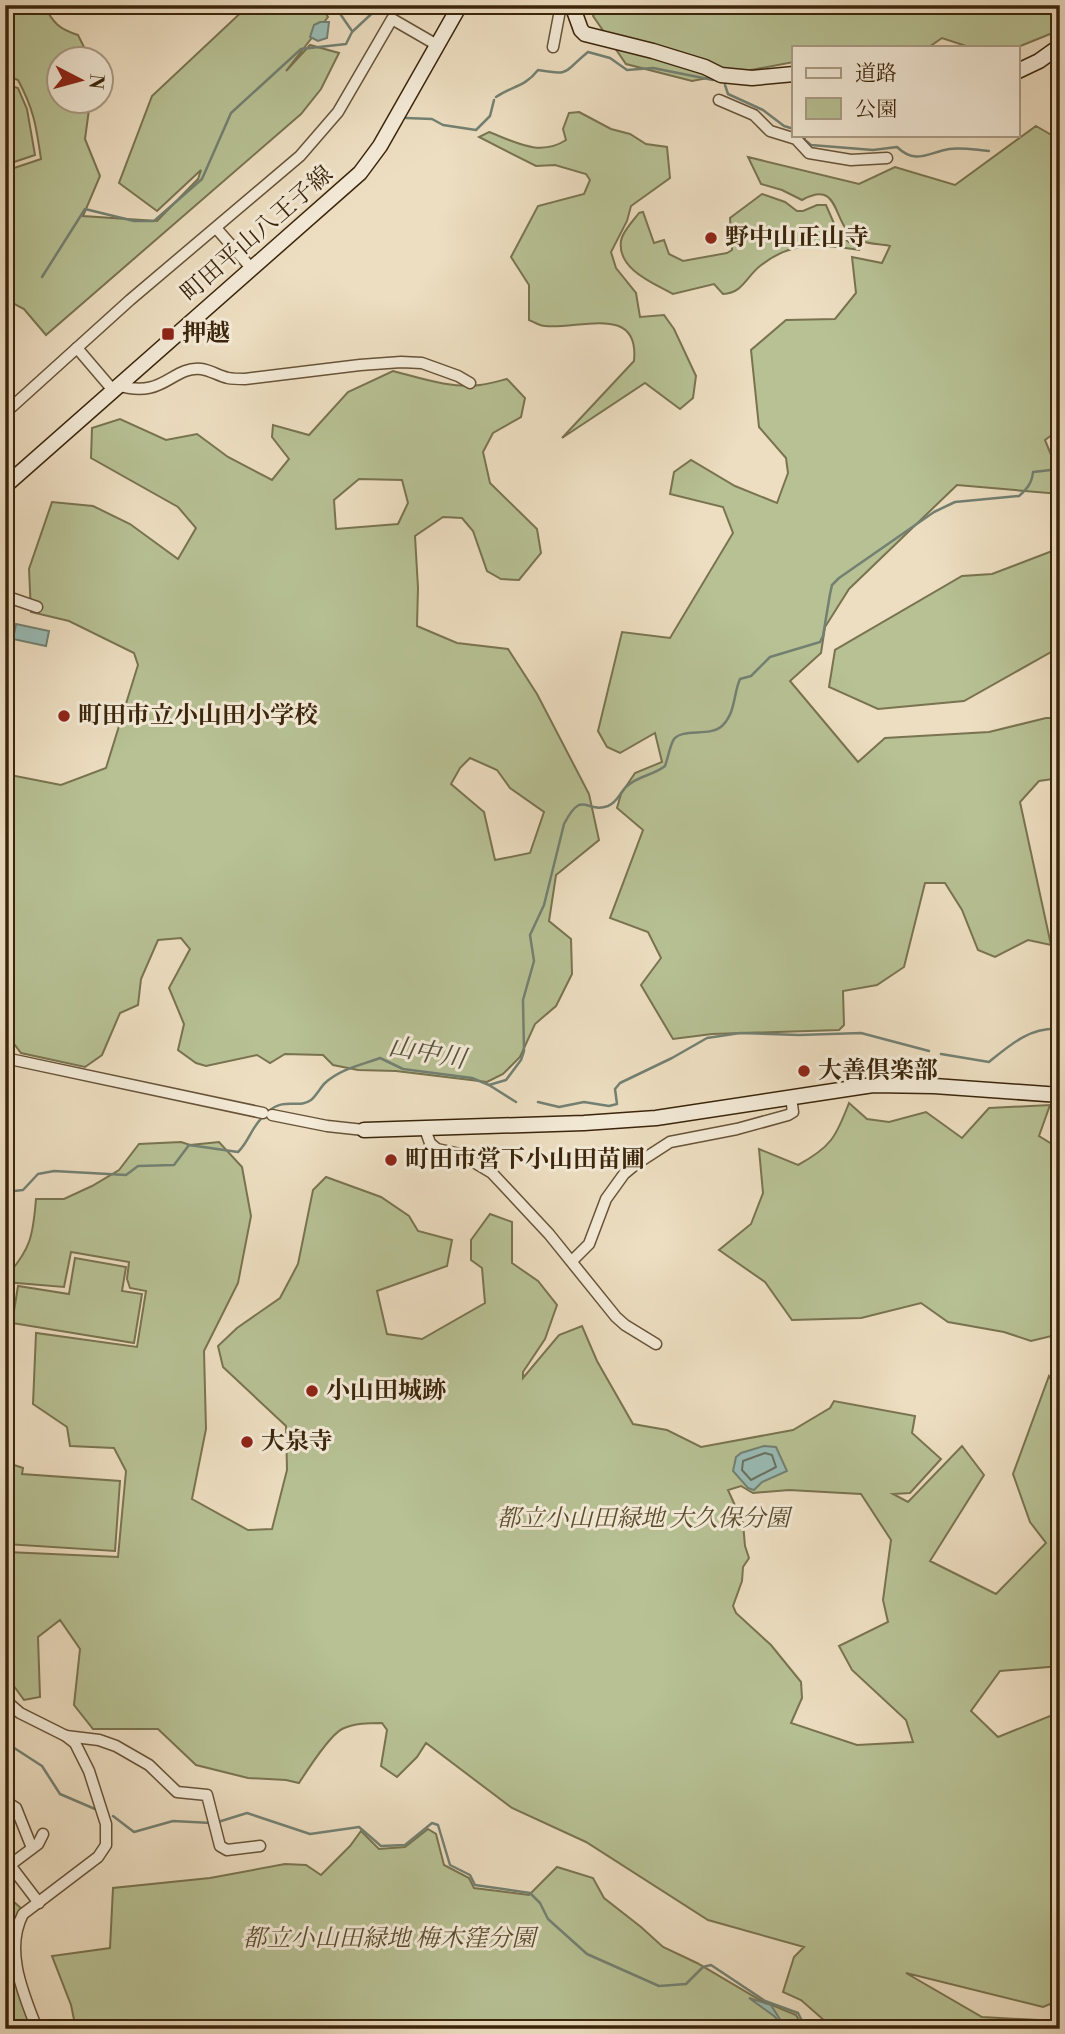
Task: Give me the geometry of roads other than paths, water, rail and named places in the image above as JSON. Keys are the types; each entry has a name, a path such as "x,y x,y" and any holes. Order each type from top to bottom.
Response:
{"main road":[{"name":"町田平山八王子線","path":"8,477 346,187 369,162 460,5"},
{"path":"480,5 501,5"},
{"path":"572,5 585,34 662,53 721,75 752,78 792,74"},
{"path":"1020,70 1060,46"},
{"path":"364,1130 632,1120 883,1085 1060,1095"}],"street":[{"path":"553,47 561,5"},
{"path":"5,413 300,156 338,112 392,19 437,45"},
{"path":"719,100 754,115 770,131 796,139 808,152 851,160 887,158"},
{"path":"216,228 252,269"},
{"path":"78,348 115,387 133,390 146,390 187,371 201,369 229,378 245,379 401,362 422,363 470,383"},
{"path":"5,596 37,607"},
{"path":"5,1058 327,1126 364,1130"},
{"path":"572,1261 589,1244 606,1199 624,1174 636,1164 677,1140 737,1129 788,1115 793,1112 791,1097"},
{"path":"425,1129 430,1143 436,1149 460,1154 492,1173 572,1261 616,1317 656,1344"},
{"path":"5,1700 20,1713 75,1743 101,1802 106,1824 107,1840 104,1850 89,1866 23,1914 18,1923 14,1954 37,2029"},
{"path":"66,1736 99,1740 116,1746 149,1765 177,1792 207,1795 220,1846 227,1850 260,1846"},
{"path":"5,1801 16,1808 32,1847"},
{"path":"38,1903 10,1865 38,1844 43,1834"}],"water":[{"path":"329,22 327,38 318,41 310,37 314,25"},
{"path":"16,624 49,631 46,646 13,639"},
{"path":"764,1446 776,1447 787,1471 762,1482 754,1490 748,1488 733,1471 736,1457"},
{"path":"749,1998 771,2005 786,2029 774,2016"}],"waterway":[{"path":"334,5 352,31"},
{"path":"42,277 85,209 134,221 154,221 202,179 231,113 301,49 346,44 352,32 381,5"},
{"path":"496,97 523,83 538,70 557,73 566,71 588,52 610,58 627,70 653,68 713,80"},
{"path":"725,85 728,94 763,110 784,126 792,128"},
{"path":"406,118 432,119 443,125 476,130 490,116 494,100"},
{"path":"804,136 811,145 873,150 897,147 916,157 954,148 989,151"},
{"path":"489,1085 506,1080 521,1060 524,1051 523,1000 534,961 530,935 544,905 564,824 570,813 584,804 600,808 608,806 631,783 665,766 674,739 678,736 711,731 722,726 732,709 740,679 751,676 770,657 820,642 832,585 839,578 934,512 955,502 1019,496 1029,486 1033,472 1060,469"},
{"name":"山中川","path":"941,1054 989,1062 1013,1043 1030,1034 1060,1029"},
{"name":"山中川","path":"538,1102 559,1107 584,1102 609,1106 617,1104 615,1089 620,1083 707,1038 740,1033 861,1033 929,1051"},
{"name":"山中川","path":"269,1111 281,1105 302,1104 313,1098 325,1083 337,1074 380,1058 403,1069 472,1078 516,1102"},
{"name":"山中川","path":"5,1192 23,1190 38,1174 54,1171 126,1175 138,1166 174,1165 189,1145 238,1152 264,1116"},
{"path":"5,1742 42,1766 60,1794 95,1809"},
{"path":"218,1822 247,1813 310,1834 359,1827 381,1846 405,1845 432,1823 438,1825 450,1865 470,1875 475,1885 530,1893 540,1903 548,1919 587,1954 659,1986 686,1984 703,1967 711,1965 765,2001 798,2013 806,2029"},
{"path":"113,1816 134,1832 173,1821 211,1823"}],"place":[{"name":"野中山正山寺","path":"711,238"},
{"name":"押越","path":"168,334"},
{"name":"町田市立小山田小学校","path":"64,716"},
{"name":"大善倶楽部","path":"804,1071"},
{"name":"町田市営下小山田苗圃","path":"391,1160"},
{"name":"小山田城跡","path":"312,1391"},
{"name":"大泉寺","path":"247,1442"}],"park label":[{"name":"都立小山田緑地 大久保分園","path":"643,1519"},
{"name":"都立小山田緑地 梅木窪分園","path":"389,1939"}]}
